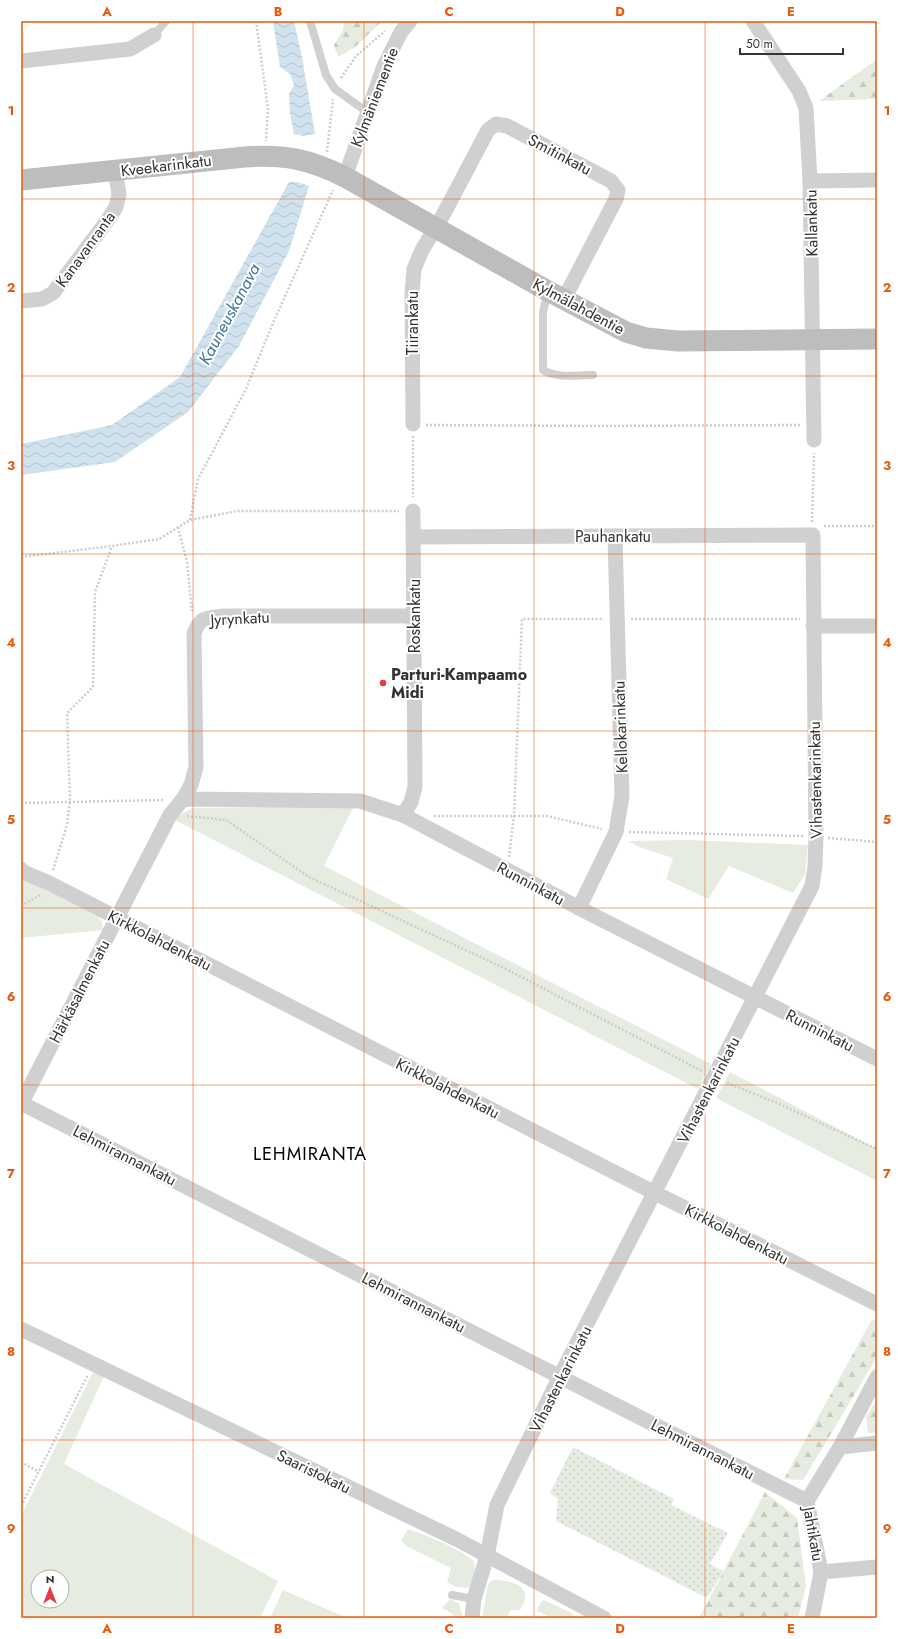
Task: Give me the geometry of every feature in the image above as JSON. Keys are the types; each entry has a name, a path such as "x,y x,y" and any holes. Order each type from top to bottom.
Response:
{"street":[{"name":"Kylmäniementie","path":"330,167 367,112 384,66 400,32 410,21"},
{"name":"Kallankatu","path":"753,21 799,91 806,108 810,181 814,440"},
{"path":"21,61 130,49 154,35"},
{"name":"Smitinkatu","path":"436,228 488,130 496,124 507,126 611,181 618,190 616,199 556,295"},
{"name":"Kveekarinkatu","path":"21,180 258,156 276,156 330,167"},
{"name":"Kylmälahdentie","path":"330,167 556,295 626,332 646,338 678,341 877,339"},
{"name":"Kanavanranta","path":"21,302 42,299 53,292 107,221 116,207 119,194 115,171"},
{"path":"810,181 877,180"},
{"name":"Tiirankatu","path":"413,424 412,293 414,269 422,250 436,228"},
{"name":"Roskankatu","path":"409,818 415,787 413,511"},
{"name":"Pauhankatu","path":"414,537 615,536 813,530"},
{"name":"Vihastenkarinkatu","path":"472,1618 474,1599 486,1556 497,1505 560,1376 756,998 812,886 815,866 816,837 813,530"},
{"name":"Kellokarinkatu","path":"579,908 616,832 622,796 615,536"},
{"name":"Jyrynkatu","path":"183,799 191,785 196,767 194,634 198,623 206,618 224,616 414,616"},
{"path":"813,626 877,626"},
{"path":"170,815 183,799"},
{"name":"Runninkatu","path":"183,799 360,801 409,818 579,908 877,1060"},
{"name":"Härkäsalmenkatu","path":"21,1103 170,815"},
{"name":"Kirkkolahdenkatu","path":"21,869 23,872 50,883 654,1193 877,1304"},
{"name":"Lehmirannankatu","path":"21,1103 807,1501"},
{"name":"Saaristokatu","path":"21,1329 456,1539 604,1618"},
{"name":"Jahtikatu","path":"812,1618 821,1572 807,1501 840,1447 877,1377"},
{"path":"840,1447 877,1443"},
{"path":"821,1572 877,1567"}],"lane":[{"path":"154,35 166,21"},
{"path":"310,21 326,75 335,89 367,112"},
{"path":"556,295 543,312 543,370 550,374 562,376 593,375"},
{"path":"452,1595 474,1599"}],"path":[{"path":"256,21 268,109 266,144"},
{"path":"190,520 198,479 246,389 273,323 334,188 330,167 335,89 341,76 356,56 379,37 389,26"},
{"path":"21,557 159,539 190,520 237,511 413,511 413,424 593,426 814,425"},
{"path":"814,440 813,530 877,526"},
{"path":"178,528 187,562 192,616 198,623"},
{"path":"21,906 44,892 50,883 66,825 70,801 67,713 93,687 95,592 112,546"},
{"path":"508,871 514,815 522,619 804,619 813,626"},
{"path":"21,803 183,799"},
{"path":"170,815 226,820 309,877 506,969 714,1078 777,1103 877,1150"},
{"path":"409,818 435,816 547,816 616,832 816,837 877,842"},
{"path":"21,1506 93,1364"},
{"path":"21,1462 39,1472"}],"green space":[{"path":"344,21 382,21 355,47 338,57 334,45 343,30"},
{"path":"877,59 877,99 819,101 876,60"},
{"path":"354,806 324,866 711,1064 698,1089 173,819 192,808"},
{"path":"688,840 808,845 805,874 793,893 729,866 708,899 666,879 673,858 639,847 628,841"},
{"path":"21,877 98,917 102,922 103,930 21,938"},
{"path":"730,1072 877,1149 877,1181 716,1098"},
{"path":"877,1319 877,1357 803,1480 784,1479 871,1321"},
{"path":"94,1370 104,1376 64,1464 278,1581 260,1618 21,1618 21,1516"},
{"path":"877,1400 877,1432 868,1433 866,1416"},
{"path":"573,1447 674,1499 671,1505 728,1533 710,1564 723,1571 707,1598 556,1521 558,1499 550,1493"},
{"path":"765,1492 797,1518 806,1586 798,1618 699,1618"},
{"path":"408,1529 451,1546 474,1561 475,1572 473,1584 468,1588 456,1587 447,1582 451,1568 408,1547 401,1541"},
{"path":"493,1580 515,1583 524,1590 524,1602 520,1610 510,1610 507,1618 482,1618 488,1584"},
{"path":"283,1590 347,1618 270,1618"},
{"path":"450,1599 459,1604 463,1618 452,1618 453,1614 442,1608"},
{"path":"544,1600 573,1614 571,1618 552,1618 537,1611 541,1602"}],"water":[{"path":"273,21 294,21 302,57 315,134 303,136 294,134 290,114 289,94 294,85 290,74 280,67"},
{"name":"Kauneuskanava","path":"289,182 298,182 309,186 289,251 239,346 188,412 115,462 21,475 21,444 112,425 180,377"}],"place":[{"name":"Parturi-Kampaamo Midi","path":"383,683"}],"district":[{"name":"LEHMIRANTA","path":"310,1154"}]}
